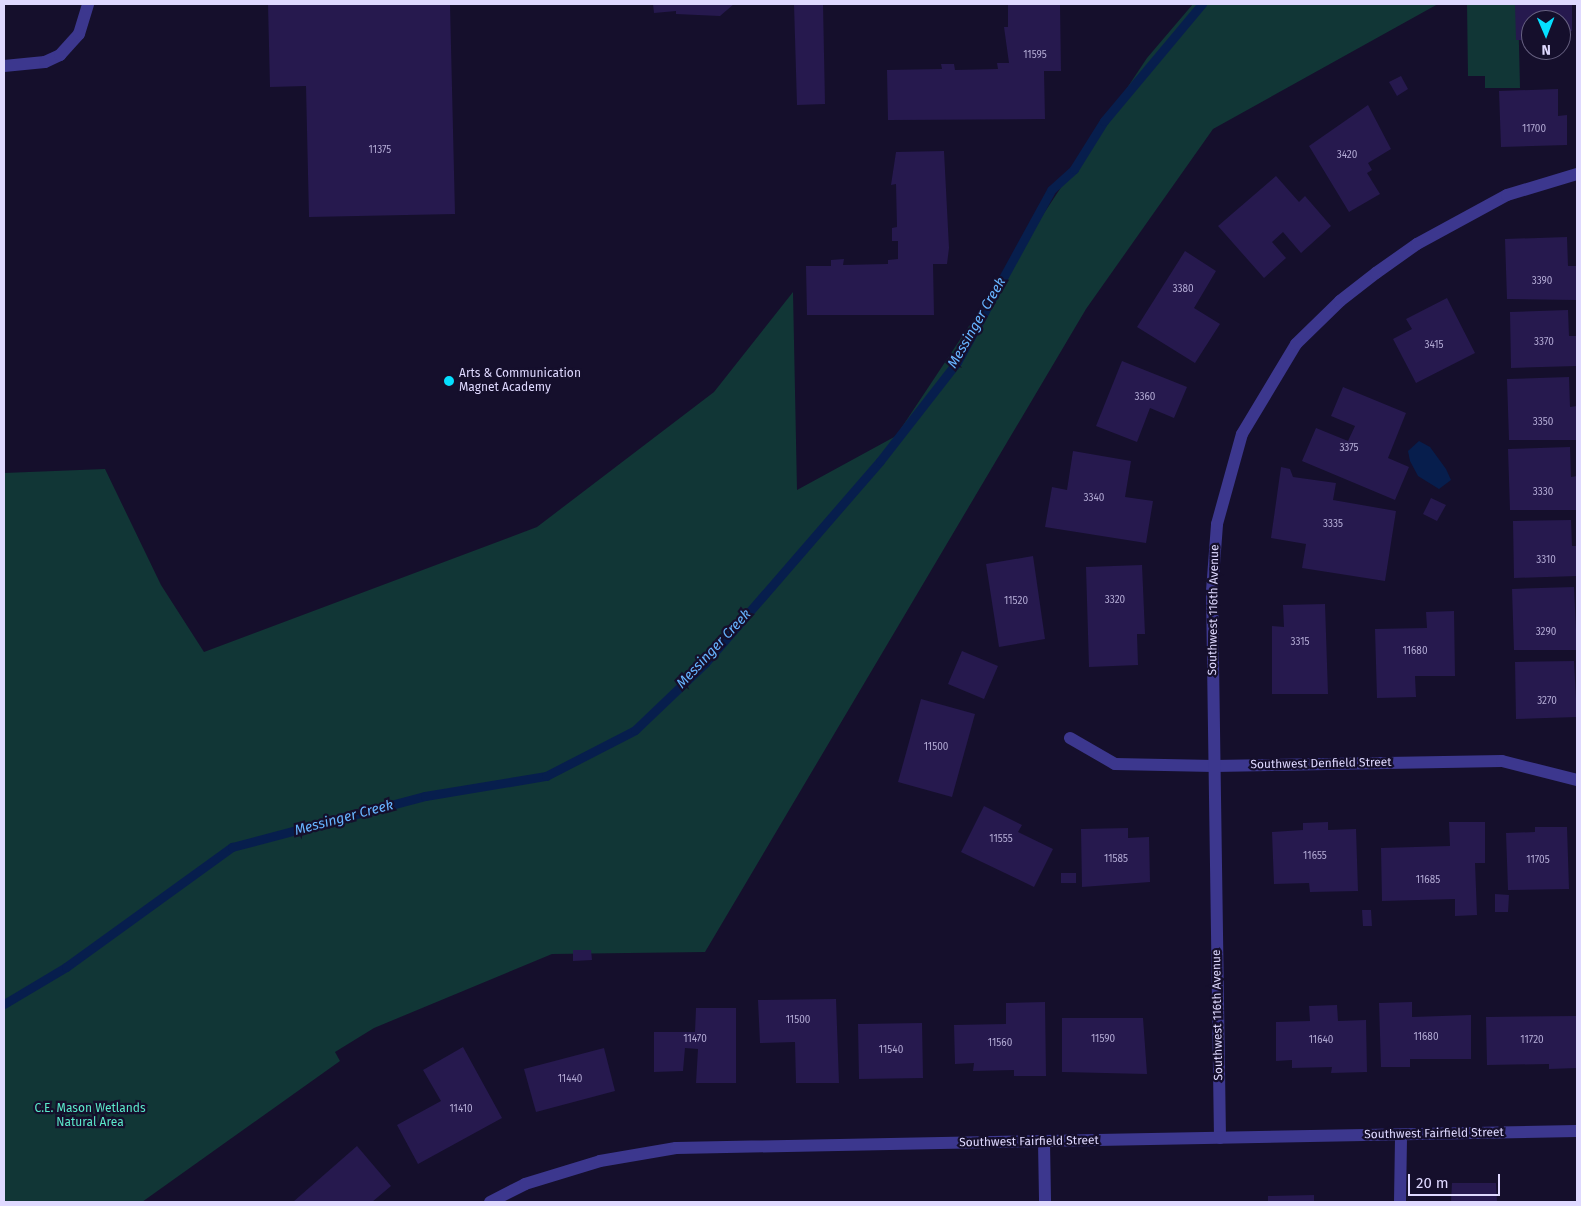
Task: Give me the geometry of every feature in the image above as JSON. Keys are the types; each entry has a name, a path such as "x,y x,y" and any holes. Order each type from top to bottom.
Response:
{"street":[{"path":"4,66 45,62 71,44 85,21 88,4"},
{"name":"Southwest 116th Avenue","path":"1220,1138 1212,590 1217,524 1242,434 1269,384 1296,344 1340,301 1417,244 1506,195 1577,174"},
{"name":"Southwest Denfield Street","path":"1070,738 1115,764 1214,766 1502,761 1577,780"},
{"name":"Southwest Fairfield Street","path":"490,1202 525,1184 600,1161 676,1148 1577,1131"},
{"path":"1400,1202 1401,1135"},
{"path":"1044,1142 1045,1202"}],"green space":[{"name":"C.E. Mason Wetlands Natural Area","path":"1193,4 1438,4 1213,129 1086,309 705,952 552,954 374,1028 335,1052 340,1061 142,1202 4,1202 4,473 105,469 161,585 204,652 537,527 714,392 793,292 797,490 896,436 1147,58"},
{"path":"1467,4 1518,4 1520,88 1485,88 1485,76 1468,76"}],"water":[{"path":"1419,441 1430,447 1446,469 1451,480 1439,489 1418,476 1410,461 1408,451"}],"building":[{"path":"268,4 450,4 455,214 309,217 306,86 270,87"},
{"path":"653,4 734,4 720,16 676,14 676,11 654,13"},
{"path":"794,4 823,4 825,104 797,105"},
{"path":"1008,4 1060,4 1061,71 1044,71 1045,119 888,120 887,70 942,69 941,64 954,64 955,70 998,69 997,63 1009,63 1004,27 1008,27"},
{"path":"1515,4 1572,4 1572,31 1571,10 1521,10 1521,40 1516,40"},
{"path":"1401,76 1408,89 1397,96 1389,82"},
{"path":"1558,89 1558,116 1567,115 1567,145 1501,147 1499,91"},
{"path":"1368,105 1391,149 1368,163 1372,170 1367,173 1380,194 1349,212 1309,146"},
{"path":"944,151 949,248 947,264 933,264 934,315 807,315 806,266 831,266 831,260 844,259 843,265 888,264 888,260 898,259 898,241 892,241 892,228 897,227 896,184 891,185 896,152"},
{"path":"1276,176 1299,202 1305,196 1331,226 1301,253 1283,232 1272,242 1286,258 1264,278 1218,226"},
{"path":"1567,237 1568,266 1577,266 1577,300 1507,299 1505,239"},
{"path":"1185,251 1216,271 1194,308 1220,324 1195,363 1137,327"},
{"path":"1447,298 1475,353 1416,383 1393,339 1412,329 1406,319"},
{"path":"1568,310 1569,336 1577,336 1577,366 1511,368 1510,312"},
{"path":"1122,361 1187,387 1174,418 1150,408 1137,442 1096,426"},
{"path":"1569,377 1570,407 1577,406 1577,440 1509,440 1507,379"},
{"path":"1343,387 1406,413 1388,458 1409,467 1395,500 1302,461 1316,428 1348,441 1355,426 1331,416"},
{"path":"1570,447 1571,477 1577,476 1577,510 1510,510 1508,449"},
{"path":"1073,451 1131,461 1125,497 1153,501 1146,543 1045,527 1052,487 1067,490"},
{"path":"1281,467 1290,469 1293,477 1336,483 1333,500 1396,511 1385,581 1302,568 1306,544 1271,538"},
{"path":"1431,498 1446,505 1437,521 1423,514"},
{"path":"1571,520 1572,546 1577,546 1577,576 1514,578 1513,521"},
{"path":"1033,556 1045,639 999,647 986,564"},
{"path":"1142,565 1145,634 1137,634 1138,665 1089,667 1086,567"},
{"path":"1574,587 1577,650 1514,650 1512,589"},
{"path":"1325,604 1328,694 1272,694 1272,626 1284,627 1283,605"},
{"path":"1454,611 1455,676 1415,676 1416,697 1377,698 1375,629 1427,628 1426,612"},
{"path":"962,651 998,666 984,699 948,684"},
{"path":"1574,661 1577,717 1516,719 1515,662"},
{"path":"921,699 975,714 952,797 898,782"},
{"path":"984,806 1022,825 1018,832 1053,849 1034,887 961,852"},
{"path":"1328,822 1328,830 1356,829 1358,891 1310,892 1309,883 1274,884 1272,832 1303,830 1303,823"},
{"path":"1449,822 1485,822 1485,863 1475,863 1477,915 1455,916 1455,899 1382,901 1381,848 1450,846"},
{"path":"1535,827 1567,827 1569,889 1508,890 1506,833 1535,832"},
{"path":"1128,828 1128,838 1149,837 1150,882 1082,887 1081,829"},
{"path":"1061,873 1076,873 1076,883 1061,883"},
{"path":"1495,894 1509,895 1508,912 1495,912"},
{"path":"1362,910 1371,910 1372,926 1363,926"},
{"path":"573,950 591,950 592,960 573,961"},
{"path":"836,999 839,1083 796,1083 795,1042 760,1043 758,1000"},
{"path":"1045,1002 1046,1076 1014,1076 1014,1070 973,1071 974,1063 955,1064 954,1025 1006,1024 1006,1003"},
{"path":"1412,1002 1412,1017 1471,1015 1471,1059 1410,1059 1410,1067 1381,1067 1379,1003"},
{"path":"1337,1005 1338,1021 1366,1020 1367,1072 1331,1073 1332,1067 1292,1068 1292,1060 1276,1061 1276,1022 1310,1021 1309,1006"},
{"path":"696,1008 736,1008 736,1083 696,1083 698,1049 685,1048 683,1071 654,1072 654,1032 695,1032"},
{"path":"1577,1016 1577,1068 1549,1069 1549,1064 1487,1065 1486,1017"},
{"path":"1062,1018 1143,1018 1147,1074 1062,1072"},
{"path":"922,1023 923,1078 859,1079 858,1024"},
{"path":"463,1047 502,1118 418,1164 397,1125 441,1101 423,1070"},
{"path":"604,1048 615,1091 536,1112 524,1069"},
{"path":"357,1146 391,1186 372,1202 293,1202"},
{"path":"1452,1183 1496,1183 1497,1202 1451,1202"},
{"path":"1314,1195 1314,1202 1268,1202 1268,1196"}],"waterway":[{"name":"Messinger Creek","path":"4,1004 66,967 232,847 425,796 546,776 635,730 705,663 880,461 957,362 1051,190 1074,169 1104,121 1202,4"}],"place":[{"name":"Arts & Communication Magnet Academy","path":"449,381"}]}
